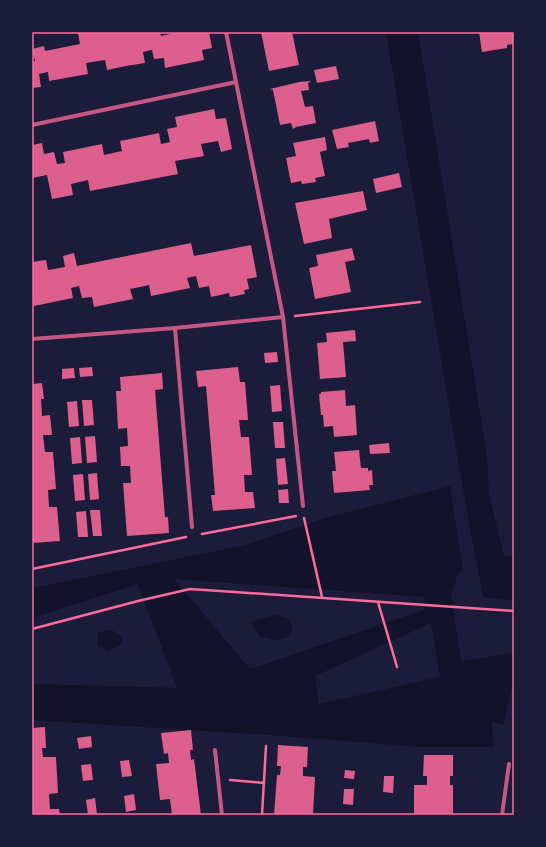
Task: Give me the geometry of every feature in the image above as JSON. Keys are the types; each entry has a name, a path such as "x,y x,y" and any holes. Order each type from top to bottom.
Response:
{"street":[{"path":"226,32 283,317 303,506"},
{"path":"32,125 236,82"},
{"path":"32,339 174,328 283,317"},
{"path":"174,328 192,527"},
{"path":"215,750 222,815"},
{"path":"502,815 509,764"}],"path":[{"path":"283,317 420,302"},
{"path":"304,515 322,597"},
{"path":"194,536 296,516"},
{"path":"32,569 187,537"},
{"path":"32,629 190,589 514,611"},
{"path":"378,602 398,667"},
{"path":"262,815 266,746"},
{"path":"218,778 264,783"}],"shaded area":[{"path":"386,32 418,32 487,456 489,494 504,556 514,556 514,601 483,597 465,501"},
{"path":"450,486 463,571 458,574 451,595 461,661 514,653 514,679 503,725 492,721 493,747 421,747 269,735 32,720 32,684 177,688 138,584 32,618 32,588 246,545 325,518","holes":["174,579 425,597 424,610 250,669","431,623 440,677 319,704 315,676"]},
{"path":"276,615 289,619 293,630 286,638 274,640 260,636 251,623 259,619"},
{"path":"112,630 122,637 121,645 108,651 97,645 98,632"}],"building":[{"path":"160,32 161,36 178,32 209,32 212,48 202,50 204,60 165,68 164,58 154,59 152,50 143,52 145,63 107,70 105,60 86,63 88,74 49,81 48,72 39,74 41,87 32,88 32,62 35,61 32,49 44,46 45,51 80,44 78,33"},
{"path":"261,32 292,32 299,65 269,71"},
{"path":"479,32 514,32 514,44 507,45 507,48 482,52"},
{"path":"336,66 339,79 317,83 314,70"},
{"path":"311,81 308,83 309,90 301,91 305,107 313,106 316,123 293,129 291,123 280,125 273,90 270,89 299,82"},
{"path":"214,109 216,119 226,118 232,149 221,152 218,141 201,144 204,156 175,161 178,174 90,191 88,180 71,184 73,195 52,199 47,175 32,178 32,145 42,143 44,154 54,152 57,164 65,163 63,152 102,144 104,155 122,151 120,141 159,133 161,144 170,142 167,129 177,127 175,117"},
{"path":"375,121 379,141 370,143 369,139 348,143 349,147 337,149 332,130"},
{"path":"325,137 327,150 320,152 325,176 315,178 316,182 302,184 301,181 291,183 286,158 296,156 293,143"},
{"path":"399,173 402,187 376,193 373,179"},
{"path":"363,191 367,210 329,219 332,238 304,244 295,203"},
{"path":"191,243 194,256 251,245 257,277 247,279 249,289 244,290 245,294 230,297 229,293 211,297 209,286 199,288 196,276 187,278 190,288 151,296 149,285 130,289 133,299 94,307 92,297 82,298 79,286 71,288 73,298 34,306 32,295 32,262 46,260 48,270 65,267 63,256 74,253 77,266"},
{"path":"352,248 355,260 345,262 351,292 315,299 309,268 318,266 316,255"},
{"path":"355,330 356,341 343,342 346,377 320,379 317,343 327,342 326,333"},
{"path":"277,352 278,362 265,363 264,353"},
{"path":"92,367 93,376 80,377 79,368"},
{"path":"238,367 240,382 245,382 248,420 239,420 241,437 249,437 252,475 244,475 245,492 253,492 255,508 213,511 211,495 215,495 206,386 198,387 196,371"},
{"path":"74,368 75,378 62,379 62,369"},
{"path":"162,373 163,389 155,390 165,517 168,517 169,533 127,536 123,483 131,483 130,466 121,466 120,447 128,446 127,428 118,429 116,391 121,391 120,377"},
{"path":"42,383 44,399 41,399 42,416 50,415 52,435 43,435 45,452 53,452 56,489 48,490 49,507 57,507 60,541 32,543 32,384"},
{"path":"280,385 282,411 272,412 270,386"},
{"path":"345,390 346,406 355,405 357,435 334,437 333,426 324,427 319,394 321,394 321,392"},
{"path":"82,400 92,400 94,425 84,426"},
{"path":"77,401 79,426 69,427 67,402"},
{"path":"273,422 283,422 285,448 275,448"},
{"path":"95,436 97,462 87,463 85,437"},
{"path":"80,437 82,463 72,464 70,438"},
{"path":"389,443 390,453 370,454 369,445"},
{"path":"359,450 361,468 368,468 368,471 372,470 373,485 369,485 370,490 334,493 332,471 336,471 334,452"},
{"path":"285,458 288,484 278,485 276,459"},
{"path":"97,473 99,499 90,500 88,474"},
{"path":"83,474 85,500 75,501 73,475"},
{"path":"288,489 289,503 279,503 278,490"},
{"path":"90,510 100,510 102,536 93,536"},
{"path":"86,511 88,537 78,537 76,512"},
{"path":"45,727 46,748 42,748 43,757 56,757 58,793 49,794 50,809 59,809 60,815 32,815 32,728"},
{"path":"191,730 193,750 190,750 191,760 194,759 201,815 172,815 170,799 160,800 156,764 169,763 168,753 164,754 161,733"},
{"path":"91,736 92,747 79,749 77,738"},
{"path":"278,745 308,747 307,767 303,767 303,776 315,777 313,815 274,815 277,775 280,775 281,766 277,766"},
{"path":"424,755 453,755 453,776 450,776 450,785 453,785 453,815 414,815 414,785 427,785 427,776 423,776"},
{"path":"129,760 132,776 122,777 120,761"},
{"path":"91,764 93,780 83,781 81,765"},
{"path":"345,770 355,771 354,779 344,778"},
{"path":"384,776 394,776 393,793 383,792"},
{"path":"344,789 354,789 353,805 343,804"},
{"path":"134,794 136,810 126,812 124,796"},
{"path":"95,798 97,814 88,815 86,800"}]}
